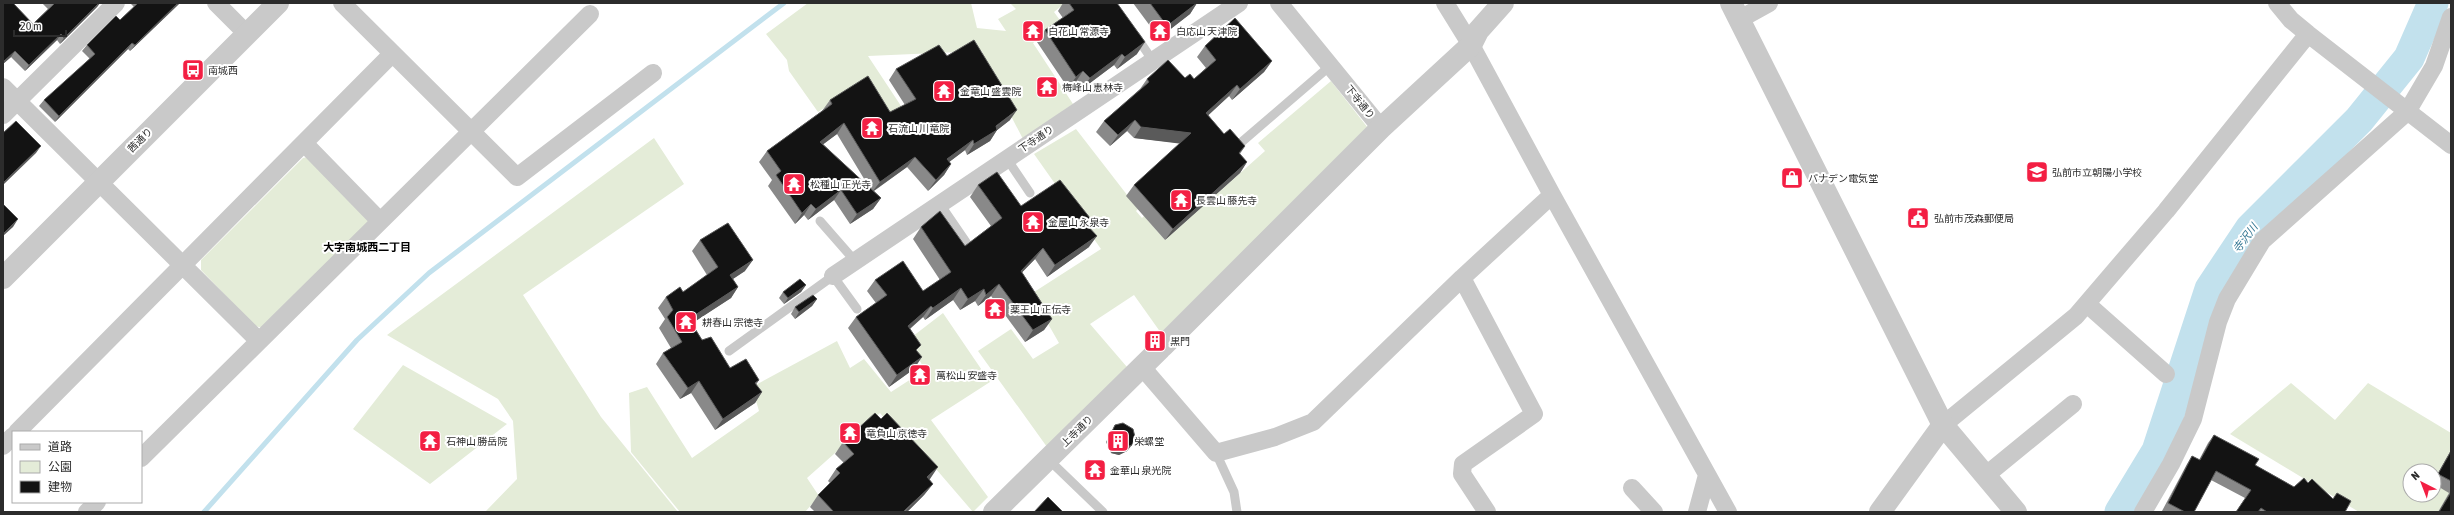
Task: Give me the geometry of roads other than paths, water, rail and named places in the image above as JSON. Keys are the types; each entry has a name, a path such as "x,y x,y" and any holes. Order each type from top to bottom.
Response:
{"street":[{"path":"3,115 116,3"},
{"path":"216,3 247,34"},
{"name":"茜通り","path":"3,278 278,3"},
{"path":"342,3 517,177 653,73"},
{"name":"下寺通り","path":"833,276 1239,3"},
{"name":"下寺通り","path":"1279,3 1381,128"},
{"path":"1445,3 1471,45 1552,195 1728,512"},
{"name":"上寺通り","path":"994,512 1162,348 1381,128 1471,45 1478,31 1503,3"},
{"path":"1769,3 1736,11 1943,425 2016,512"},
{"path":"2278,3 2291,20 2308,34 2403,109 2451,144"},
{"path":"142,457 590,14"},
{"path":"2142,512 2171,464 2193,419 2220,317 2227,300 2262,242 2403,109 2434,66 2451,17"},
{"path":"1880,512 1943,425 2065,326 2087,304 2166,211 2308,34"},
{"path":"18,431 392,54"},
{"path":"3,87 259,341"},
{"path":"304,143 380,221"},
{"path":"1142,367 1216,453 1275,436 1313,422 1462,278 1552,195"},
{"path":"1462,278 1534,414 1463,464 1462,474 1487,512"},
{"path":"2087,304 2166,374"},
{"path":"1985,476 2073,404"},
{"path":"3,446 12,437"},
{"path":"1697,512 1707,475"},
{"path":"1632,488 1654,512"},
{"path":"87,512 96,503"}],"lane":[{"path":"1131,29 1153,61"},
{"path":"1237,146 1330,66"},
{"path":"1007,159 1030,193"},
{"path":"940,204 966,242"},
{"path":"820,221 855,261"},
{"path":"729,351 833,276 857,309"},
{"path":"1216,453 1234,492 1237,512"},
{"path":"1048,460 1103,512"}],"waterway":[{"path":"204,512 357,340 429,273 784,3"},
{"name":"寺沢川","path":"2120,512 2157,451 2210,289 2250,229 2359,120 2409,58 2433,3"}],"place":[{"name":"白花山 常源寺","path":"1033,31"},
{"name":"白応山 天津院","path":"1160,31"},
{"name":"南城西","path":"193,70"},
{"name":"梅峰山 恵林寺","path":"1047,87"},
{"name":"金竜山 盛雲院","path":"944,91"},
{"name":"石流山 川竜院","path":"872,128"},
{"name":"弘前市立朝陽小学校","path":"2037,172"},
{"name":"パナデン電気堂","path":"1792,178"},
{"name":"松種山 正光寺","path":"794,184"},
{"name":"長雲山 藤先寺","path":"1181,200"},
{"name":"弘前市茂森郵便局","path":"1918,218"},
{"name":"金屋山 永泉寺","path":"1033,222"},
{"name":"薬王山 正伝寺","path":"995,309"},
{"name":"耕春山 宗徳寺","path":"686,322"},
{"name":"黒門","path":"1155,341"},
{"name":"萬松山 安盛寺","path":"920,375"},
{"name":"竜負山 京徳寺","path":"850,433"},
{"name":"石神山 勝岳院","path":"430,441"},
{"name":"栄螺堂","path":"1118,441"},
{"name":"金華山 泉光院","path":"1095,470"}],"district":[{"name":"大字南城西二丁目","path":"367,247"}]}
